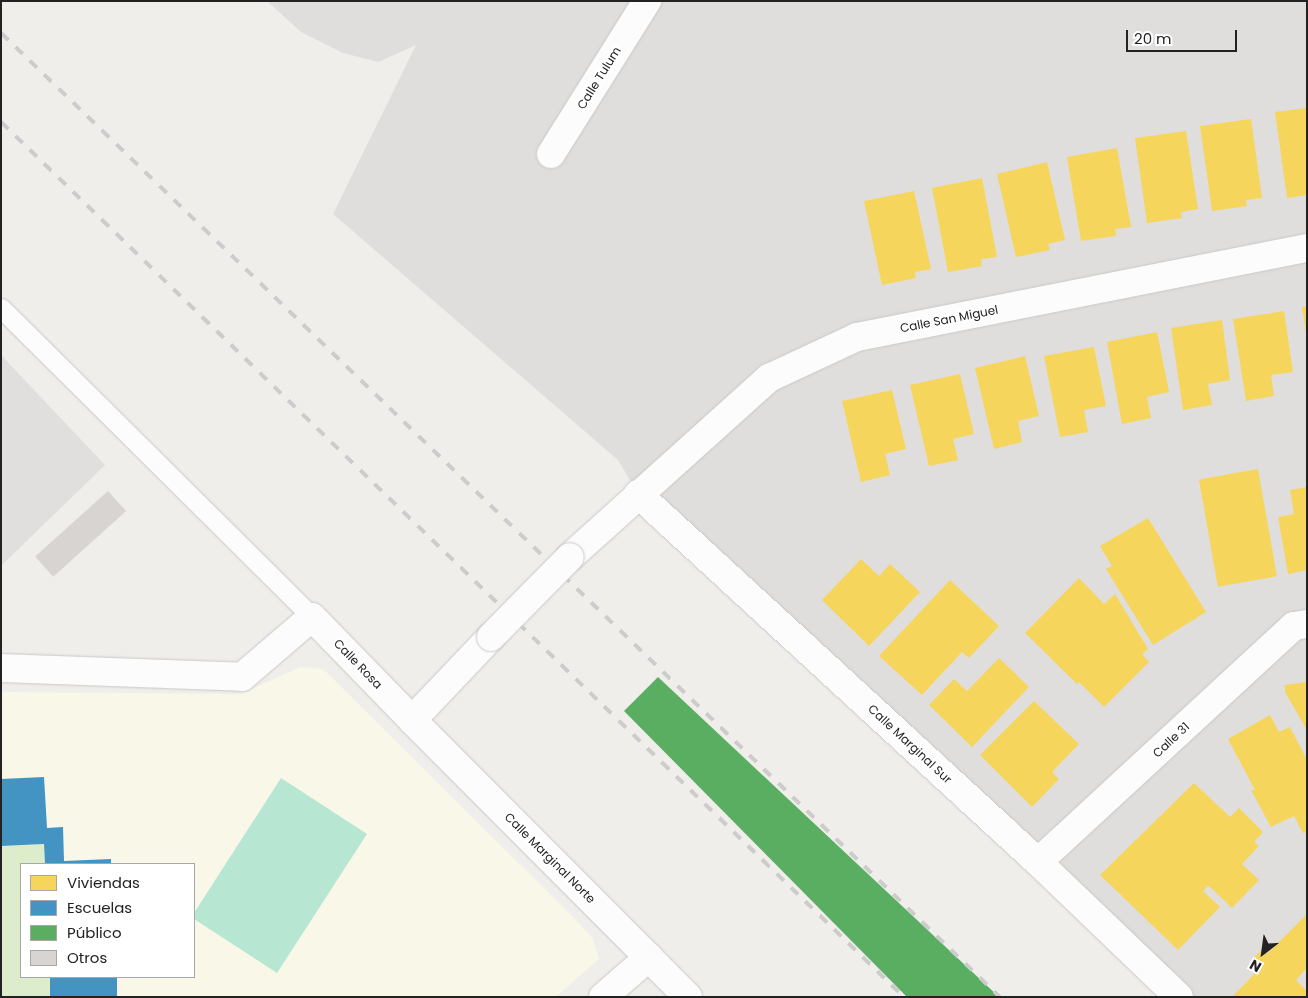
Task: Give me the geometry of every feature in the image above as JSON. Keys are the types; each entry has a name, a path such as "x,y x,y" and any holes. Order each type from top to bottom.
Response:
{"street":[{"name":"Calle Tulum","path":"550,154 647,1"},
{"name":"Calle San Miguel","path":"638,494 769,378 857,337 1307,248"},
{"path":"412,720 490,637 570,557 638,494"},
{"name":"Calle Marginal Sur","path":"638,494 1038,862 1179,997"},
{"path":"1,668 242,677 312,617"},
{"name":"Calle Rosa","path":"312,617 412,720"},
{"name":"Calle 31","path":"1038,862 1294,626 1307,624"},
{"name":"Calle Marginal Norte","path":"412,720 688,997"},
{"path":"604,997 649,957"}],"lane":[{"path":"1,308 312,617"}],"shaded area":[{"path":"267,1 1307,1 1307,997 1179,997 638,494 618,460 333,214 416,45 378,62 343,53 301,32"},
{"path":"1,355 105,465 1,566"},
{"path":"300,667 323,669 576,920 593,939 599,959 556,997 1,997 1,692 241,694"}],"green space":[{"path":"281,778 367,834 277,973 195,920 195,911"},
{"path":"44,844 45,863 20,863 20,978 50,978 51,997 1,997 1,846"}],"building: Viviendas":[{"path":"1307,108 1307,195 1287,198 1275,112"},
{"path":"1251,119 1262,198 1246,200 1247,206 1212,211 1200,126"},
{"path":"1186,131 1198,209 1181,212 1182,218 1147,223 1135,138"},
{"path":"1117,148 1131,227 1115,229 1116,236 1081,241 1067,157"},
{"path":"1047,162 1065,240 1048,244 1050,250 1016,257 997,174"},
{"path":"982,178 997,257 981,259 982,266 948,272 932,188"},
{"path":"914,191 931,269 915,272 916,278 882,285 864,201"},
{"path":"1307,306 1307,334 1306,334 1302,307"},
{"path":"1284,311 1293,372 1271,375 1274,396 1246,401 1233,319"},
{"path":"1222,320 1230,380 1208,384 1212,405 1183,410 1171,328"},
{"path":"1157,332 1169,392 1147,397 1151,418 1122,424 1107,342"},
{"path":"1094,347 1106,406 1084,410 1088,432 1060,437 1044,356"},
{"path":"1025,356 1039,416 1018,421 1022,442 994,449 975,368"},
{"path":"960,374 974,434 953,439 958,460 929,466 910,385"},
{"path":"892,390 906,449 885,454 890,475 861,482 842,401"},
{"path":"1258,469 1277,576 1218,587 1199,479"},
{"path":"1307,487 1307,570 1288,574 1278,517 1294,514 1290,490"},
{"path":"1148,518 1206,612 1153,645 1106,569 1112,566 1100,546"},
{"path":"861,559 879,576 890,564 920,592 869,646 822,600"},
{"path":"1079,578 1104,604 1115,594 1148,649 1142,654 1149,662 1104,707 1079,682 1077,684 1025,633"},
{"path":"950,580 999,626 969,658 962,652 922,695 879,656"},
{"path":"999,658 1029,687 972,747 929,705 954,679 967,691"},
{"path":"1307,682 1307,730 1285,692 1285,685"},
{"path":"1034,701 1079,744 1052,772 1059,779 1032,807 980,755"},
{"path":"1270,715 1279,732 1290,727 1307,760 1307,832 1303,833 1294,816 1271,827 1251,790 1255,790 1228,739"},
{"path":"1194,783 1230,817 1239,808 1263,832 1254,842 1259,846 1242,864 1259,880 1232,908 1209,886 1207,887 1203,891 1220,907 1178,950 1100,875"},
{"path":"1307,914 1307,968 1296,980 1307,991 1307,997 1232,997 1260,968 1252,959 1263,949 1267,953 1269,952"}],"building: Escuelas":[{"path":"44,777 47,828 63,827 64,861 111,859 111,863 45,863 44,844 1,846 1,779"},
{"path":"50,978 117,978 117,997 50,997"}],"building: Público":[{"path":"658,677 999,997 907,997 624,711"}],"building: Otros":[{"path":"108,491 126,511 53,577 35,557"}],"railway":[{"path":"1,33 1000,997"},
{"path":"1,122 904,997"}]}
